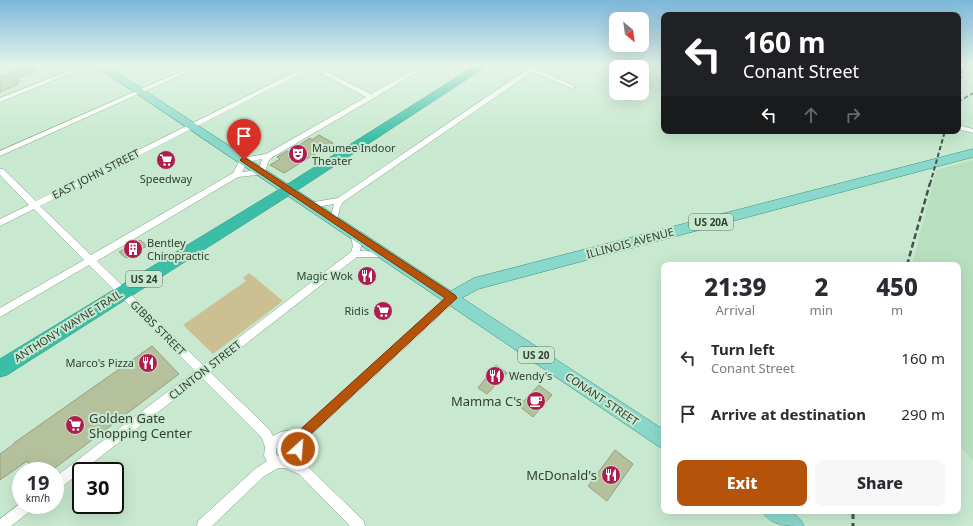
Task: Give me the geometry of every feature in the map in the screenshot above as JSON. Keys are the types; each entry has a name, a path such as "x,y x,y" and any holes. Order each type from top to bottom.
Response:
{"highway":[{"name":"ANTHONY WAYNE TRAIL","path":"284,187 431,91"},
{"name":"ANTHONY WAYNE TRAIL","path":"0,369 119,289 442,91"},
{"name":"ANTHONY WAYNE TRAIL","path":"0,356 119,289"}],"main road":[{"name":"CONANT STREET","path":"140,91 661,438"},
{"name":"ILLINOIS AVENUE","path":"452,298 462,290 474,284 973,153"},
{"path":"776,514 794,526"}],"street":[{"path":"0,100 24,91"},
{"path":"0,154 140,91"},
{"name":"EAST JOHN STREET","path":"0,223 262,91"},
{"path":"359,91 372,97"},
{"path":"236,175 244,160 268,156 383,91"},
{"path":"311,205 340,200 500,91"},
{"path":"961,128 973,131"},
{"path":"0,313 236,175 262,172 264,162 268,156"},
{"name":"GIBBS STREET","path":"0,171 266,434 276,457"},
{"path":"334,220 336,207 340,200"},
{"path":"354,233 357,246 355,254 385,254"},
{"name":"CLINTON STREET","path":"64,478 355,254"},
{"path":"203,526 292,442 452,298"},
{"path":"266,434 292,442"},
{"path":"276,457 292,442"},
{"path":"292,442 303,470"},
{"path":"276,457 303,470 359,526"},
{"path":"1,526 17,514"}],"shaded area":[{"path":"650,91 661,91 661,94"},
{"path":"973,160 973,461 961,447 961,262 913,262 936,170"},
{"path":"249,273 283,301 213,354 183,325 246,281 243,278"}],"building":[{"name":"Maumee Indoor Theater","path":"319,135 333,143 284,173 270,165 280,159 277,157 287,151 289,152 310,138 312,140"},
{"name":"Bentley Chiropractic","path":"140,240 147,246 126,258 119,252"},
{"name":"Golden Gate Shopping Center","path":"152,346 179,374 63,462 12,462 12,472 0,480 0,454"},
{"name":"Wendy's","path":"496,365 507,373 487,394 478,388"},
{"name":"Mamma C's","path":"539,385 552,395 533,417 519,406"},
{"name":"McDonald's","path":"615,450 633,464 607,501 588,486"}],"railway":[{"path":"961,100 973,93"},
{"path":"930,184 944,134"},
{"path":"908,262 930,183"},
{"path":"853,514 853,526"}],"place":[{"name":"Maumee Indoor Theater","path":"298,154"},
{"name":"Speedway","path":"166,160"},
{"name":"Bentley Chiropractic","path":"133,249"},
{"name":"Magic Wok","path":"367,276"},
{"name":"Ridis","path":"383,311"},
{"name":"Marco's Pizza","path":"148,363"},
{"name":"Wendy's","path":"495,376"},
{"name":"Mamma C's","path":"536,401"},
{"name":"Golden Gate Shopping Center","path":"75,425"},
{"name":"McDonald's","path":"611,475"}],"route":[{"path":"244,160 452,298 307,430 298,444 298,449"}]}
